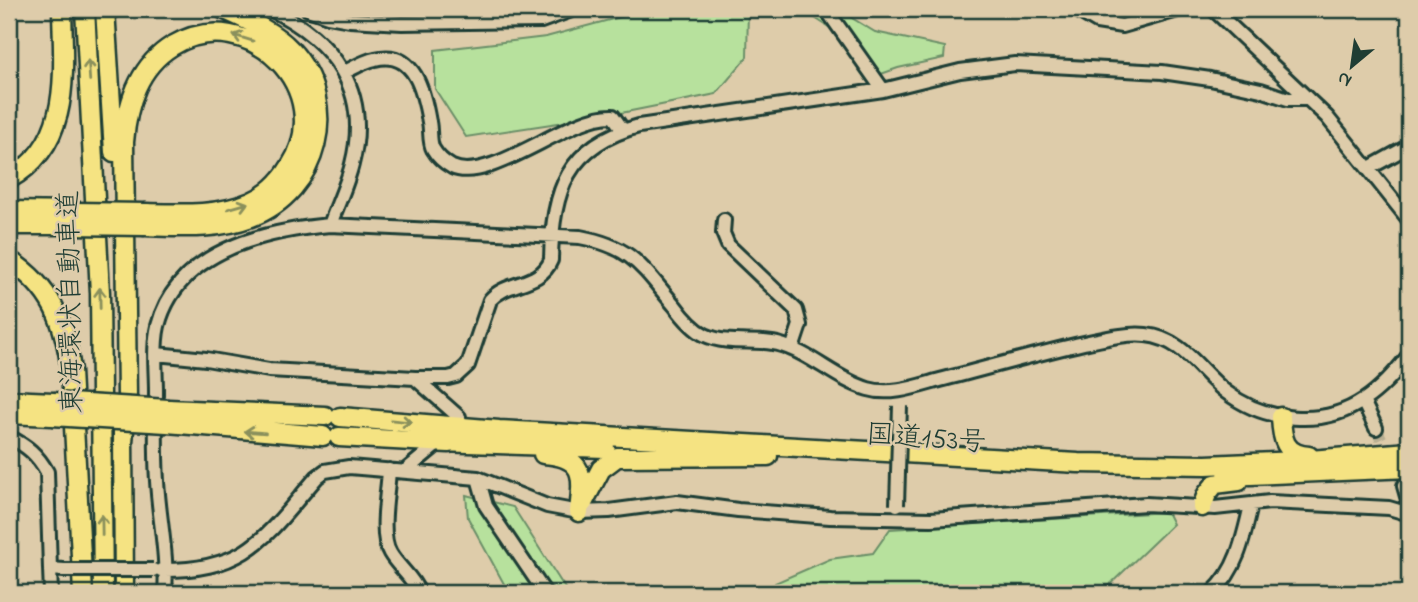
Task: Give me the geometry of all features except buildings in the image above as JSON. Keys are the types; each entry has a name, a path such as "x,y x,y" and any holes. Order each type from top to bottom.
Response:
{"highway":[{"path":"9,179 22,171 43,150 56,122 62,87 62,9"},
{"name":"東海環状自動車道","path":"85,9 100,293 103,593"},
{"name":"東海環状自動車道","path":"105,9 118,239 124,593"},
{"path":"9,225 73,219 218,225 250,218 275,205 297,185 312,158 319,117 316,96 308,75 291,50 279,40 259,26 223,9"},
{"path":"123,442 127,397 124,142 129,105 138,83 152,62 180,41 195,35 226,33 250,39 262,46 285,66 299,91 303,105 305,119 300,148 286,173 264,195 236,207 146,220"},
{"path":"9,211 73,219"},
{"path":"9,260 34,279 44,291 61,320 66,337 71,371 83,593"},
{"path":"11,403 52,409 168,416 331,437 440,442 565,457 578,466 579,512"},
{"name":"国道153号","path":"168,416 332,416 461,428 1013,461 1206,465 1409,452"},
{"path":"1280,417 1283,442 1287,448 1300,455 1381,455"},
{"path":"1206,465 1262,455 1271,444 1280,417"},
{"name":"国道153号","path":"440,442 768,456 1074,474 1281,475 1409,468"},
{"path":"579,512 601,469 608,461 617,457 768,456"},
{"path":"1202,507 1215,484 1281,475"}],"street":[{"path":"270,9 316,37 345,72 354,105 356,146 352,166 330,225"},
{"path":"308,9 350,20 402,23 541,21 574,9"},
{"path":"826,9 883,90"},
{"path":"1075,9 1097,22 1122,26 1181,9"},
{"path":"1213,9 1327,117 1409,220"},
{"path":"345,72 373,59 386,58 407,65 423,88 432,147 444,161 457,169 472,169 503,159 595,117 612,116 623,130"},
{"path":"156,354 195,357 269,370 415,378 448,377 463,371 471,358 490,300 501,290 537,277 551,260 557,199 569,173 590,149 611,134 623,130 660,122 883,90 960,71 1015,64 1162,72 1210,79 1288,99 1308,99"},
{"path":"1369,168 1409,146"},
{"path":"724,220 723,233 728,245 796,310 800,326 792,349"},
{"path":"165,593 160,570 156,354 158,328 163,312 179,285 196,268 222,251 246,241 302,227 330,225 580,237 621,249 640,264 685,318 705,335 728,341 776,343 811,358 851,383 871,390 901,390 1112,337 1146,335 1175,343 1214,382 1240,402 1280,417 1324,416 1363,401 1380,388 1409,355"},
{"path":"415,378 459,417 461,428"},
{"path":"897,511 901,390"},
{"path":"1363,401 1376,428"},
{"path":"9,438 26,446 39,458 47,471 51,593"},
{"path":"405,471 440,442"},
{"path":"50,569 199,569 231,560 262,540 317,477 325,471 349,467 478,478 547,506 579,512 677,502 830,517 897,511 931,519 1146,504 1231,508 1295,502 1407,512 1408,500 1404,486"},
{"path":"388,470 385,543 419,593"},
{"path":"478,478 486,506 545,593"},
{"path":"1212,593 1222,584 1243,544 1251,505"}],"green space":[{"path":"650,9 748,9 747,57 716,94 611,115 466,137 435,89 435,50 546,37"},
{"path":"801,9 837,9 875,32 945,47 944,58 898,68 867,79 841,35"},
{"path":"466,495 513,507 568,593 509,593 468,518"},
{"path":"1167,512 1173,524 1101,593 769,593 775,583 830,559 873,553 890,529"}],"tunnel":[{"path":"1376,428 1404,486"}]}
